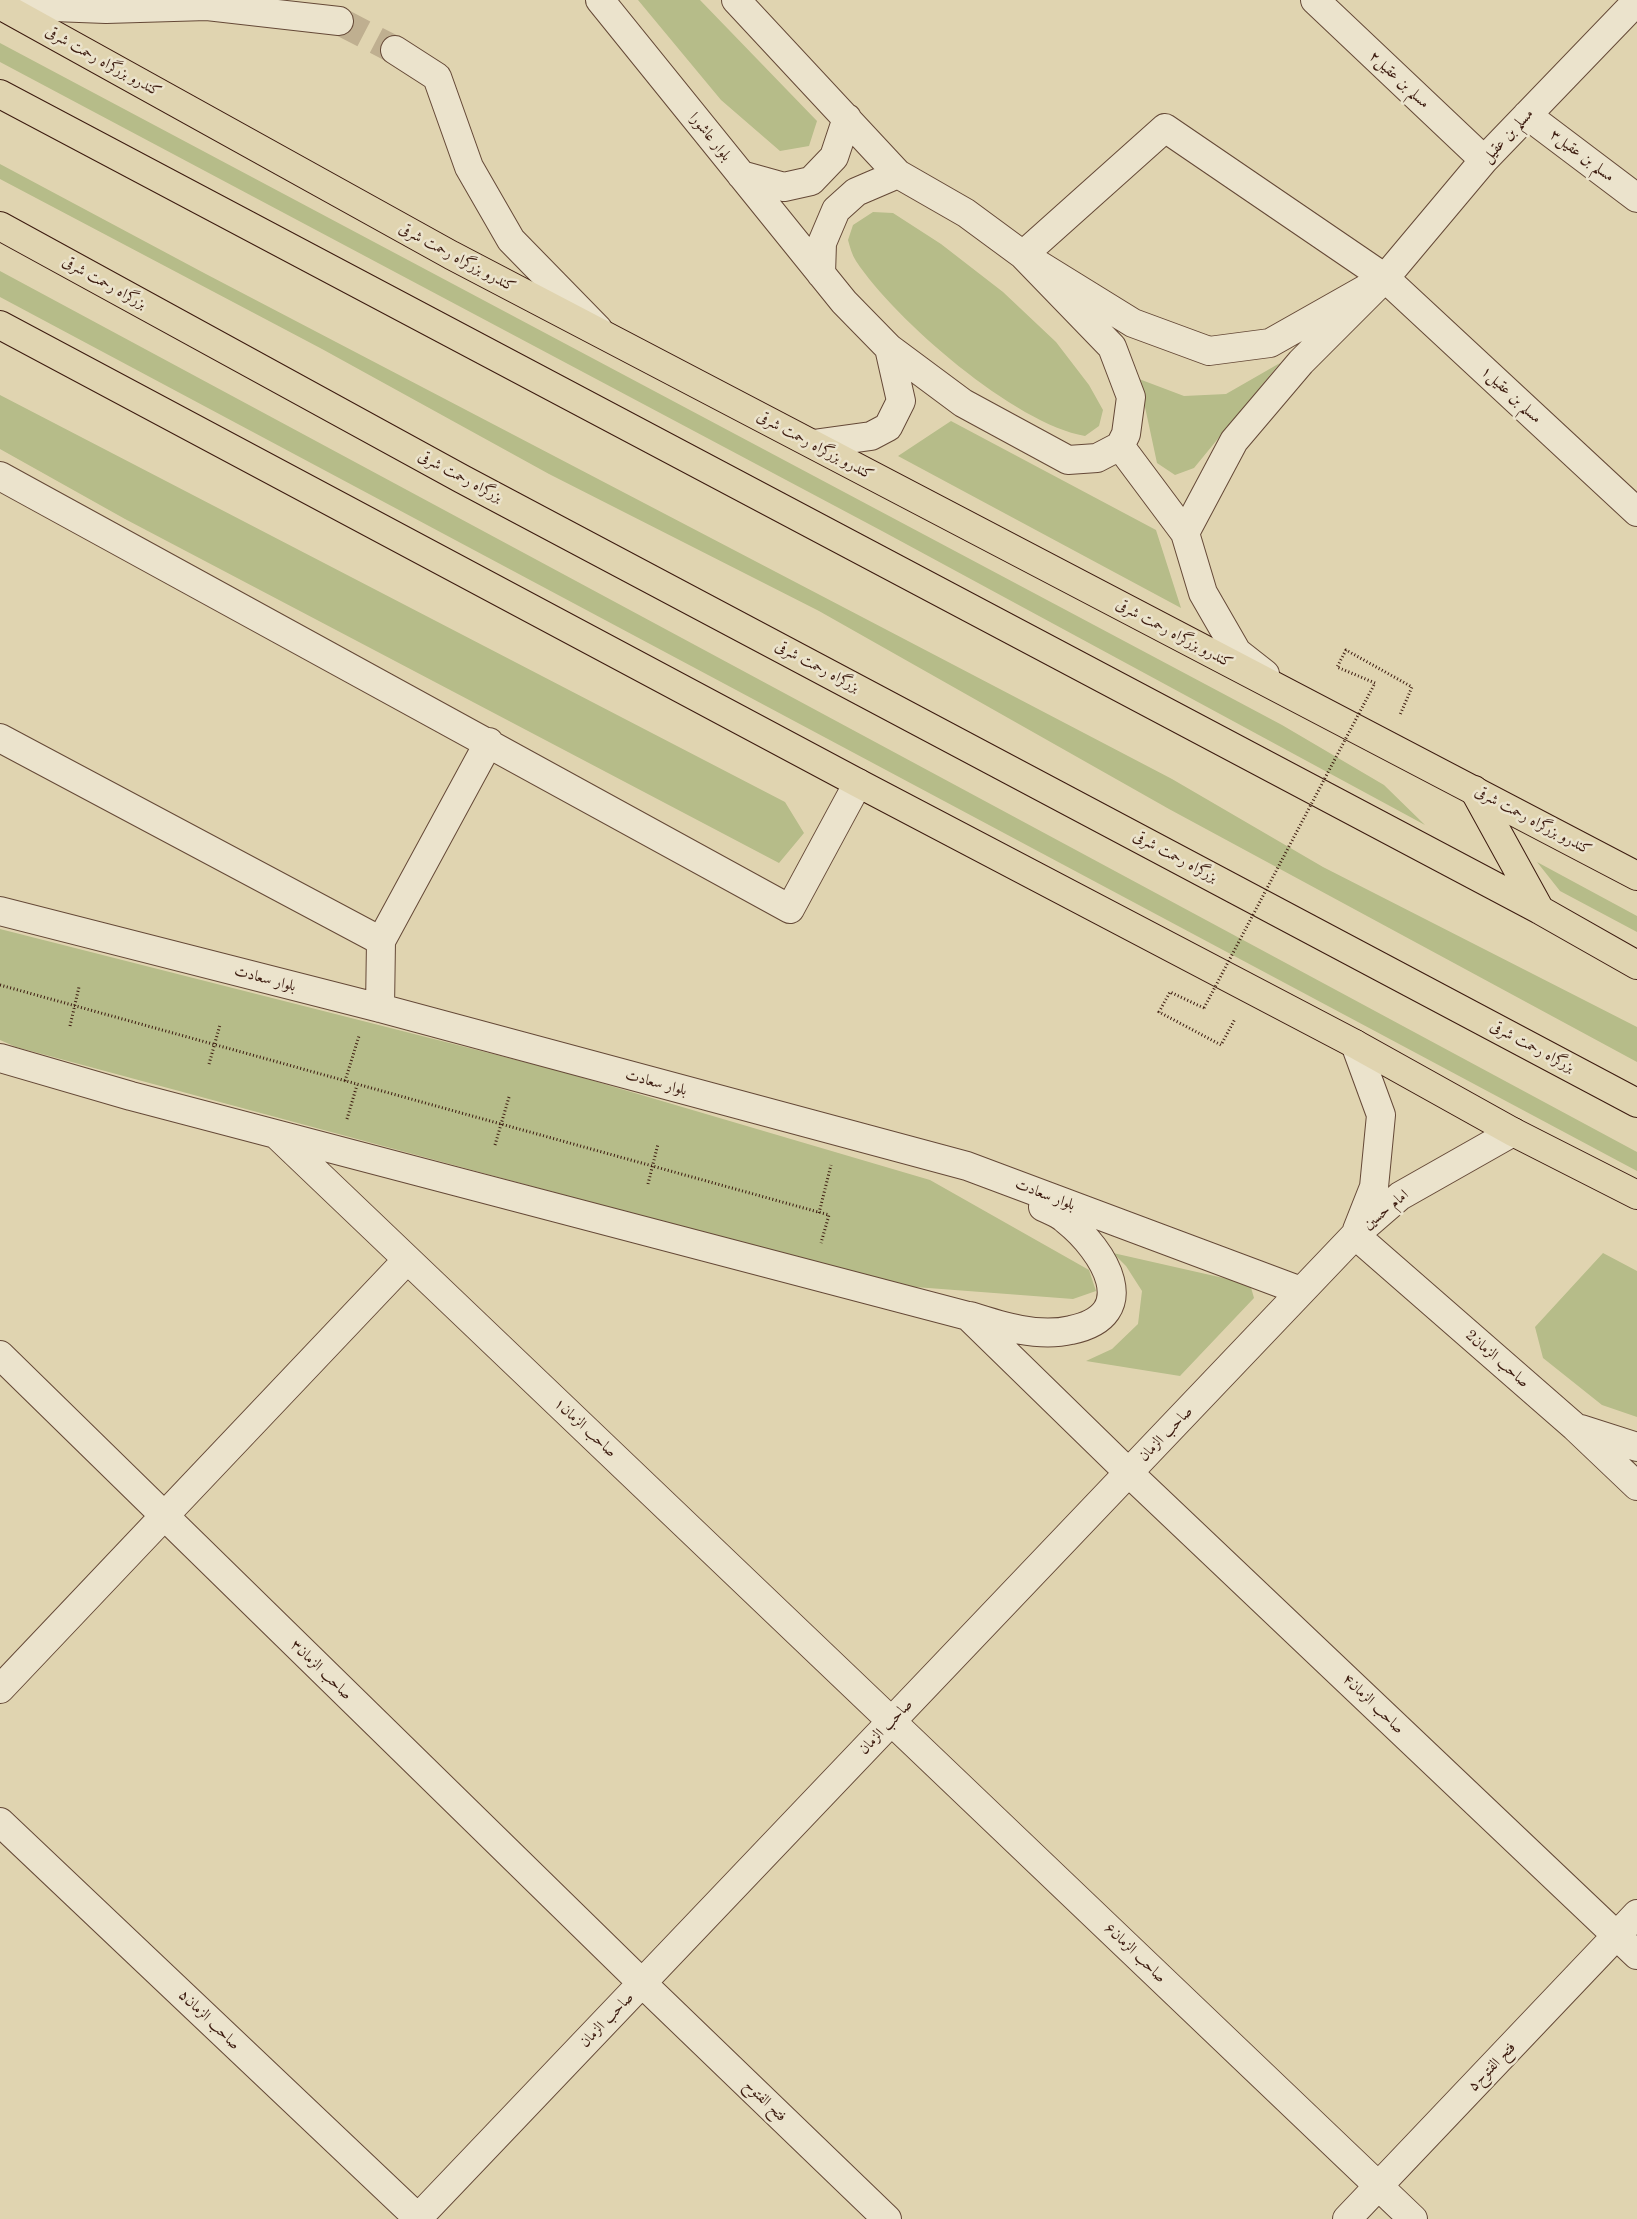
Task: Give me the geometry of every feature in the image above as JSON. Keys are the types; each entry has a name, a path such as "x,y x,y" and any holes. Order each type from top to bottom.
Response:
{"main road":[{"name":"کندرو بزرگراه رحمت شرقی","path":"1,5 451,255 1637,876"},
{"path":"0,94 1540,910 1637,966"},
{"name":"بزرگراه رحمت شرقی","path":"0,226 471,483 1637,1103"},
{"path":"0,325 858,784 1355,1044 1513,1132 1637,1195"},
{"path":"1474,790 1540,910"}],"street":[{"name":"بلوار عاشورا","path":"600,0 844,302 888,348 963,403 1068,460 1097,458 1120,446"},
{"path":"736,0 898,174 966,213 1022,255 1133,323 1209,351 1270,343 1385,278"},
{"name":"مسلم بن عقیل۲","path":"1315,0 1484,160"},
{"name":"مسلم بن عقیل","path":"1184,533 1234,441 1301,362 1385,278 1484,160 1637,1"},
{"path":"1,5 106,9 206,6 339,21"},
{"path":"395,50 437,77 470,167 511,240 606,337"},
{"name":"مسلم بن عقیل۳","path":"1528,115 1637,198"},
{"path":"741,175 784,188 811,181 834,158 847,118"},
{"name":"مسلم بن عقیل۱","path":"1022,255 1166,128 1385,278 1637,512"},
{"path":"821,274 822,243 836,210 856,192 898,174"},
{"path":"1022,255 1112,347 1131,397 1126,434 1120,446 1184,533 1204,593 1237,652 1294,697"},
{"path":"812,444 871,436 888,427 900,401 888,348"},
{"path":"0,476 489,742 790,909 858,784"},
{"path":"0,738 381,941"},
{"path":"374,1007 381,941 489,742"},
{"name":"بلوار سعادت","path":"0,911 374,1007 967,1166 1301,1291"},
{"name":"امام حسین","path":"1355,1044 1381,1115 1374,1187 1356,1235"},
{"path":"0,1058 131,1096 1032,1332 1070,1331 1092,1323 1107,1310 1113,1292 1109,1272 1102,1259 1066,1219 967,1166"},
{"name":"امام حسین","path":"1356,1235 1400,1196 1513,1132"},
{"name":"صاحب الزمان۱","path":"278,1135 407,1260 892,1720"},
{"name":"صاحب الزمان","path":"418,2219 1356,1235"},
{"name":"2صاحب الزمان","path":"1356,1235 1575,1427 1637,1486"},
{"path":"0,1689 407,1260"},
{"path":"968,1316 1129,1473"},
{"name":"صاحب الزمان۳","path":"0,1356 642,1983"},
{"path":"1575,1427 1637,1447"},
{"name":"صاحب الزمان۴","path":"1129,1473 1637,1955"},
{"name":"صاحب الزمان۶","path":"892,1720 1413,2219"},
{"name":"صاحب الزمان۵","path":"0,1822 418,2219"},
{"name":"فتح الفتوح۵","path":"1347,2219 1637,1914"},
{"name":"فتح الفتوح","path":"642,1983 887,2219"}],"path":[{"path":"1221,1045 1159,1012 1170,992 1204,1008 1375,684 1337,667 1346,650 1412,687"},
{"path":"0,985 828,1215 812,1275"},
{"path":"70,1026 79,987"},
{"path":"345,1081 374,1007"},
{"path":"209,1064 220,1025"},
{"path":"495,1145 509,1097"},
{"path":"819,1213 839,1132"},
{"path":"648,1184 658,1144"}],"green space":[{"path":"638,0 700,0 817,121 809,146 780,151 721,100"},
{"path":"0,43 1282,725 1384,785 1425,825 882,531 0,62"},
{"path":"0,164 204,273 1172,779 1323,867 1637,1027 1637,1062 1169,809 819,611 549,474 322,349 0,179"},
{"path":"873,212 893,213 941,244 1003,292 1056,342 1089,385 1103,410 1099,426 1085,436 1057,427 1025,412 992,391 959,366 898,312 856,261 848,240 853,225"},
{"path":"0,271 1637,1152 1637,1171 0,297"},
{"path":"1280,363 1194,468 1175,475 1157,463 1139,379 1184,396 1226,394"},
{"path":"0,395 785,802 804,833 779,863 125,519 0,449"},
{"path":"951,421 1156,530 1181,608 898,456"},
{"path":"1537,862 1637,916 1637,932 1560,891"},
{"path":"0,929 560,1071 930,1180 1089,1270 1096,1291 1073,1299 902,1286 16,1047 0,1040"},
{"path":"1113,1253 1250,1284 1254,1298 1180,1376 1086,1361 1112,1349 1138,1324 1142,1291 1126,1266"},
{"path":"1603,1253 1637,1271 1637,1417 1602,1405 1543,1358 1535,1327"}],"tunnel":[{"path":"339,21 395,50"}]}
